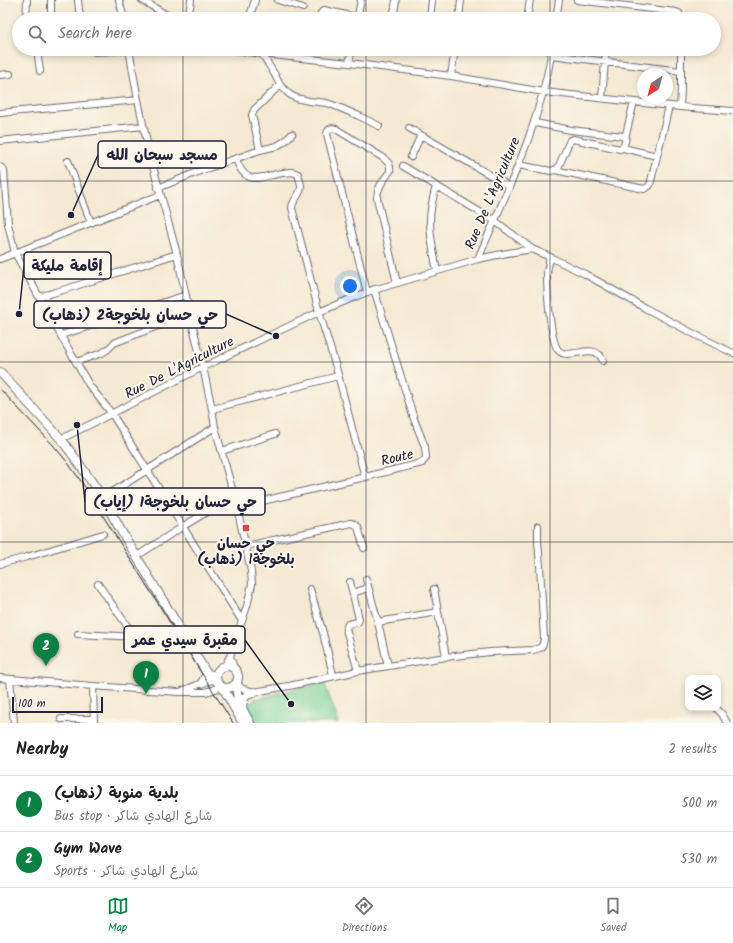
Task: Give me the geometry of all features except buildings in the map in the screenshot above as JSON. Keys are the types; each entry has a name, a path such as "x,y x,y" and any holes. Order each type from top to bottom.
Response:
{"main road":[{"path":"0,372 61,439 103,498 207,674 216,678 243,723"},
{"path":"199,661 207,667 213,669 231,667 236,670 238,677 236,684 238,701 250,723"},
{"path":"216,678 218,671 223,667"},
{"path":"202,683 207,674"},
{"path":"222,687 231,688 236,684"},
{"path":"242,708 242,700 245,696 254,692"}],"street":[{"path":"26,12 27,0"},
{"path":"51,0 51,12"},
{"path":"78,0 79,12"},
{"path":"119,0 122,12"},
{"path":"142,0 162,12"},
{"path":"188,12 191,0"},
{"path":"252,12 256,0"},
{"path":"278,0 303,8"},
{"path":"358,12 361,0"},
{"path":"394,12 396,0"},
{"path":"431,12 432,0"},
{"path":"459,12 461,0"},
{"path":"528,12 530,0"},
{"path":"557,12 559,0"},
{"path":"577,0 676,12"},
{"path":"322,12 324,10 332,12"},
{"path":"38,56 40,71"},
{"path":"131,56 138,100 149,152 177,254 215,427 246,546 251,571 252,584 247,606 230,656 223,667"},
{"path":"263,56 280,85 289,94 296,98 327,103 359,116 378,126"},
{"path":"281,56 451,76 544,92 669,106 733,111"},
{"path":"349,63 350,56"},
{"path":"451,76 454,56"},
{"name":"Rue De L'Agriculture","path":"61,439 203,367 319,312 367,292 478,259 495,221 534,123 544,92 550,56"},
{"path":"573,56 605,62 681,71"},
{"path":"602,98 605,56"},
{"path":"680,107 682,89 681,56"},
{"path":"0,75 10,74"},
{"path":"260,150 252,115 254,110 280,85"},
{"path":"0,113 138,100"},
{"path":"623,148 634,102"},
{"path":"518,165 551,171 555,170 644,189 650,185 669,106"},
{"path":"534,123 571,130 620,136 626,134"},
{"path":"0,141 143,126"},
{"path":"367,292 327,134 330,128 336,128 382,157 391,168 377,192 377,198 397,283"},
{"path":"409,128 509,186"},
{"path":"555,170 558,168 570,140 571,130"},
{"path":"158,188 200,171 282,144 292,134"},
{"path":"411,157 421,135"},
{"path":"570,140 572,139 620,149 623,148 657,156"},
{"name":"Route","path":"236,159 243,173 251,178 259,178 292,171 298,174 301,188 292,204 292,208 365,477 422,463 426,458 425,447 414,419 374,290"},
{"path":"68,160 91,222"},
{"path":"0,166 4,170 8,224 15,253 90,385 112,414 242,621"},
{"path":"403,166 495,221 532,249 585,274 683,328 733,352"},
{"path":"436,186 430,220 433,251 437,271"},
{"path":"0,259 160,195"},
{"path":"478,259 532,249"},
{"path":"39,297 177,254"},
{"path":"550,257 547,275 548,300 550,321 556,346 560,352 566,354 583,351 594,352 600,355 603,361"},
{"path":"61,335 186,295"},
{"path":"76,362 102,353 114,343 190,315"},
{"path":"212,409 338,376"},
{"path":"103,498 215,427"},
{"path":"222,451 275,434"},
{"path":"236,508 365,477"},
{"path":"137,556 233,496"},
{"path":"246,546 351,523 358,527 364,548"},
{"path":"236,684 241,688 254,692 290,686 333,675 446,657 490,652 533,650 540,648 544,639 538,526"},
{"path":"0,564 27,558 103,534"},
{"path":"366,579 388,666"},
{"path":"350,582 360,619 358,622 348,624 346,629 358,671"},
{"path":"98,584 135,637"},
{"path":"353,593 368,588"},
{"path":"434,588 446,657"},
{"path":"310,589 333,675"},
{"path":"378,622 438,612"},
{"path":"78,634 158,638 182,632"},
{"path":"230,656 234,668"},
{"path":"0,678 178,692 205,692 222,687"},
{"path":"178,692 216,678"},
{"path":"10,679 14,723"},
{"path":"61,719 94,721 93,686"},
{"path":"719,711 727,723"}],"green space":[{"path":"324,682 339,723 256,723 249,713 249,705 256,699"}],"tram line":[{"path":"0,389 54,446 83,484 233,723"}],"place":[{"name":"مسجد سبحان الله","path":"71,215"},
{"name":"إقامة مليكة","path":"19,314"},
{"name":"حي حسان بلخوجة2 (ذهاب)","path":"276,336"},
{"name":"حي حسان بلخوجة1 (إياب)","path":"77,425"},
{"name":"حي حسان بلخوجة1 (ذهاب)","path":"246,528"},
{"name":"Gym Wave","path":"46,666"},
{"name":"بلدية منوبة (ذهاب)","path":"146,694"},
{"name":"مقبرة سيدي عمر","path":"291,704"}]}
